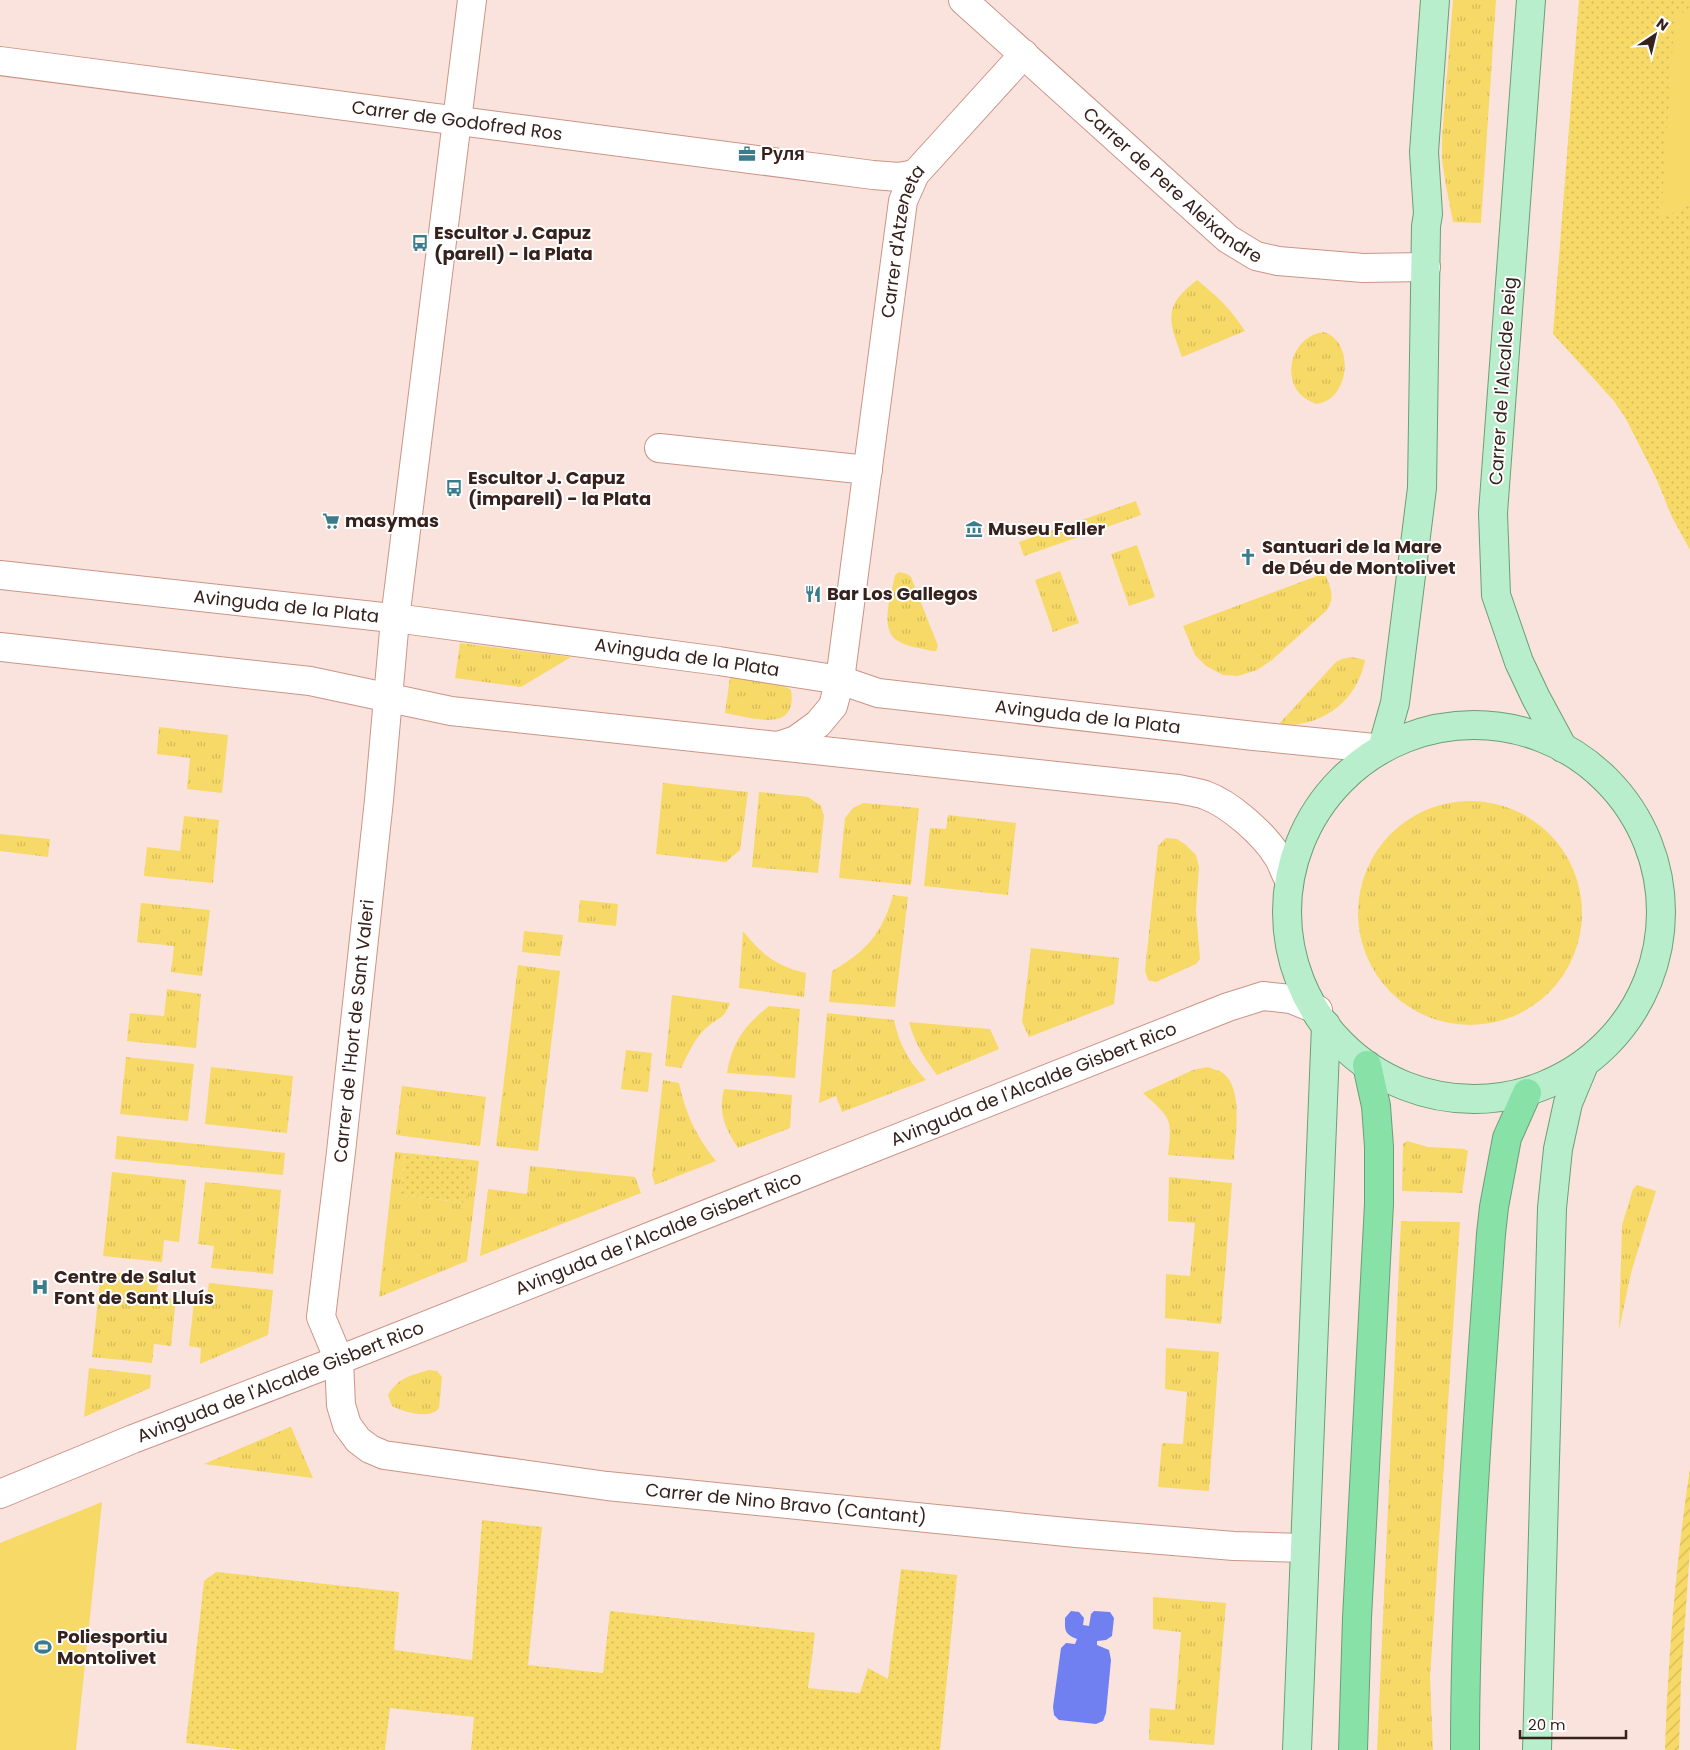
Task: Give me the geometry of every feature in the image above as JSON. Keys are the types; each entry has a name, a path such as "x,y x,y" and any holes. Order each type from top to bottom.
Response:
{"highway":[{"path":"1353,1750 1357,1618 1379,1204 1379,1147 1376,1106 1367,1065"},
{"path":"1465,1750 1470,1556 1494,1207 1507,1138 1527,1093"}],"main road":[{"path":"1379,745 1395,703 1422,488 1428,214 1424,152 1435,0"},
{"name":"Carrer de l'Alcalde Reig","path":"1530,0 1493,514 1496,595 1519,662 1563,748"},
{"path":"1466,726 1500,727 1537,736 1563,748 1595,769 1622,797 1641,828 1655,861 1662,897 1662,933 1654,968 1640,1001 1620,1032 1584,1067 1527,1093 1486,1099 1452,1098 1418,1091 1367,1065 1322,1017 1296,968 1285,906 1288,878 1298,843 1315,812 1333,786 1354,764 1379,745 1404,735 1466,726"},
{"path":"1297,1750 1322,1017"},
{"path":"1537,1750 1552,1208 1558,1149 1568,1102 1584,1067"}],"street":[{"name":"Carrer de l'Hort de Sant Valeri","path":"340,1360 321,1317 342,1143 395,619 472,0"},
{"name":"Carrer de Pere Aleixandre","path":"963,0 1228,239 1256,256 1278,261 1344,267 1426,267"},
{"name":"Carrer d'Atzeneta","path":"778,746 796,740 818,724 833,706 840,680 903,201 916,174 1024,54"},
{"name":"Carrer de Godofred Ros","path":"0,61 873,175 899,177 916,174"},
{"path":"659,448 868,470"},
{"name":"Avinguda de la Plata","path":"0,575 395,619 719,661 840,680 878,693 1254,736 1379,745"},
{"path":"0,647 310,681 450,711 1178,789 1205,795 1226,806 1268,844 1278,858 1288,878"},
{"name":"Avinguda de l'Alcalde Gisbert Rico","path":"0,1494 133,1439 340,1360 1228,1007 1263,996 1290,999 1322,1017"},
{"name":"Carrer de Nino Bravo (Cantant)","path":"340,1360 341,1405 347,1424 358,1440 370,1449 384,1454 607,1486 1076,1534 1234,1546 1304,1548"}],"green space":[{"path":"1453,0 1496,0 1481,223 1453,222 1442,159"},
{"path":"1579,0 1690,0 1690,550 1672,517 1656,478 1626,419 1614,401 1553,334"},
{"path":"1675,12 1690,13 1690,202 1673,213 1661,217"},
{"path":"1197,280 1223,303 1245,331 1182,357 1172,323 1173,306 1178,298"},
{"path":"1324,332 1334,338 1341,347 1344,371 1336,393 1327,400 1316,404 1299,393 1291,374 1292,364 1294,355 1306,340"},
{"path":"1136,501 1141,515 1024,556 1019,542"},
{"path":"1137,545 1155,597 1129,606 1111,554"},
{"path":"1060,571 1079,623 1053,632 1035,580"},
{"path":"899,572 911,577 938,646 936,651 906,645 892,636 887,620 889,601 895,575"},
{"path":"1325,573 1332,596 1327,610 1272,660 1257,670 1238,676 1223,675 1206,666 1195,655 1183,626"},
{"path":"460,643 571,657 521,687 455,678"},
{"path":"1352,657 1365,660 1361,675 1345,700 1322,717 1309,722 1294,725 1278,725 1336,662"},
{"path":"730,677 769,682 791,690 791,704 787,713 780,718 770,720 725,713"},
{"path":"159,727 228,735 222,793 187,789 190,758 157,754"},
{"path":"663,783 748,792 740,850 726,862 656,854"},
{"path":"759,792 808,797 821,806 824,816 818,873 752,867"},
{"path":"1470,801 1502,806 1513,810 1532,820 1549,834 1563,851 1573,870 1577,881 1582,913 1577,945 1573,956 1563,975 1549,992 1532,1006 1513,1016 1502,1020 1470,1025 1438,1020 1427,1016 1408,1006 1391,992 1377,975 1367,956 1363,945 1358,913 1363,881 1367,870 1377,851 1391,834 1408,820 1427,810 1438,806"},
{"path":"863,803 919,808 911,885 839,878 845,818 853,808"},
{"path":"948,815 1016,823 1008,895 924,886 930,828 946,829"},
{"path":"184,816 219,820 213,883 144,876 147,847 180,851"},
{"path":"0,834 50,839 48,857 0,851"},
{"path":"1166,838 1177,839 1196,855 1199,867 1196,910 1200,959 1196,964 1156,982 1148,980 1145,971 1158,846"},
{"path":"893,895 908,897 895,1007 829,1002 832,971 844,964 871,940 884,920"},
{"path":"580,900 618,904 616,926 578,922"},
{"path":"141,903 210,910 202,976 171,972 174,946 137,942"},
{"path":"524,931 563,935 560,956 522,952"},
{"path":"743,931 770,958 786,967 806,973 804,997 739,988"},
{"path":"1031,948 1119,958 1114,1004 1029,1037 1022,1022"},
{"path":"518,965 560,971 538,1151 496,1146"},
{"path":"167,989 201,994 196,1048 127,1041 130,1013 164,1016"},
{"path":"672,995 730,1003 723,1015 698,1036 681,1068 665,1066"},
{"path":"769,1006 800,1009 795,1078 727,1073 732,1052 746,1027"},
{"path":"827,1013 894,1020 899,1038 906,1052 914,1066 926,1080 842,1112 836,1096 819,1103"},
{"path":"909,1022 990,1029 999,1049 937,1075 920,1050"},
{"path":"626,1050 652,1053 648,1092 621,1089"},
{"path":"126,1057 194,1064 188,1121 120,1114"},
{"path":"211,1067 293,1076 287,1133 205,1124"},
{"path":"1208,1067 1223,1073 1230,1080 1234,1090 1237,1114 1234,1160 1168,1155 1170,1133 1168,1119 1143,1093 1193,1070"},
{"path":"663,1080 679,1083 693,1125 716,1161 655,1185 652,1175"},
{"path":"402,1086 486,1097 480,1146 396,1135"},
{"path":"724,1089 792,1095 790,1128 738,1148 729,1134 722,1113"},
{"path":"117,1136 285,1153 283,1175 115,1159"},
{"path":"1407,1141 1428,1147 1464,1149 1468,1151 1462,1193 1402,1191 1403,1144"},
{"path":"395,1152 405,1153 401,1195 466,1203 471,1160 479,1161 467,1261 379,1297"},
{"path":"405,1153 471,1160 467,1203 401,1195"},
{"path":"530,1166 635,1177 641,1193 480,1256 488,1189 527,1194"},
{"path":"112,1172 186,1180 179,1242 164,1240 162,1262 103,1256"},
{"path":"1169,1177 1232,1183 1221,1324 1165,1318 1166,1274 1190,1276 1195,1223 1168,1221"},
{"path":"205,1182 281,1190 273,1274 211,1268 214,1246 198,1244"},
{"path":"1637,1185 1656,1191 1631,1273 1619,1330 1622,1225 1633,1189"},
{"path":"1401,1221 1460,1222 1430,1678 1433,1750 1377,1750"},
{"path":"101,1271 159,1277 156,1297 176,1299 171,1346 154,1344 152,1363 92,1357"},
{"path":"209,1283 273,1290 268,1335 200,1364 201,1348 189,1346 194,1302 206,1303"},
{"path":"1166,1348 1219,1352 1209,1491 1158,1487 1162,1443 1183,1444 1187,1392 1165,1389"},
{"path":"89,1368 151,1375 150,1388 84,1417"},
{"path":"429,1370 437,1371 442,1377 439,1408 435,1412 417,1414 392,1406 388,1395 396,1384 406,1378"},
{"path":"290,1427 313,1478 204,1464"},
{"path":"1690,1468 1690,1549 1681,1678 1679,1750 1665,1750 1673,1609"},
{"name":"Poliesportiu Montolivet","path":"102,1502 76,1750 0,1750 0,1543"},
{"path":"482,1520 542,1527 528,1665 603,1673 610,1611 815,1633 808,1688 860,1693 868,1668 888,1679 901,1569 957,1575 940,1750 471,1750 474,1717 390,1708 385,1750 244,1750 186,1743 204,1581 216,1572 399,1592 394,1650 472,1660"},
{"path":"1153,1597 1226,1603 1214,1745 1149,1740 1150,1708 1175,1710 1181,1632 1153,1629"}],"water":[{"path":"1071,1611 1079,1612 1084,1618 1083,1625 1089,1626 1091,1614 1094,1611 1110,1612 1114,1618 1112,1636 1106,1640 1097,1641 1097,1645 1109,1650 1111,1660 1106,1713 1103,1721 1096,1724 1059,1720 1054,1715 1053,1707 1061,1648 1066,1643 1075,1644 1077,1639 1067,1633 1065,1629 1065,1618"}],"place":[{"name":"Руля","path":"747,154"},
{"name":"Escultor J. Capuz (parell) - la Plata","path":"420,243"},
{"name":"Escultor J. Capuz (imparell) - la Plata","path":"454,488"},
{"name":"masymas","path":"331,521"},
{"name":"Museu Faller","path":"974,529"},
{"name":"Santuari de la Mare de Déu de Montolivet","path":"1248,557"},
{"name":"Bar Los Gallegos","path":"813,594"},
{"name":"Centre de Salut Font de Sant Lluís","path":"40,1287"},
{"name":"Poliesportiu Montolivet","path":"43,1647"}]}
